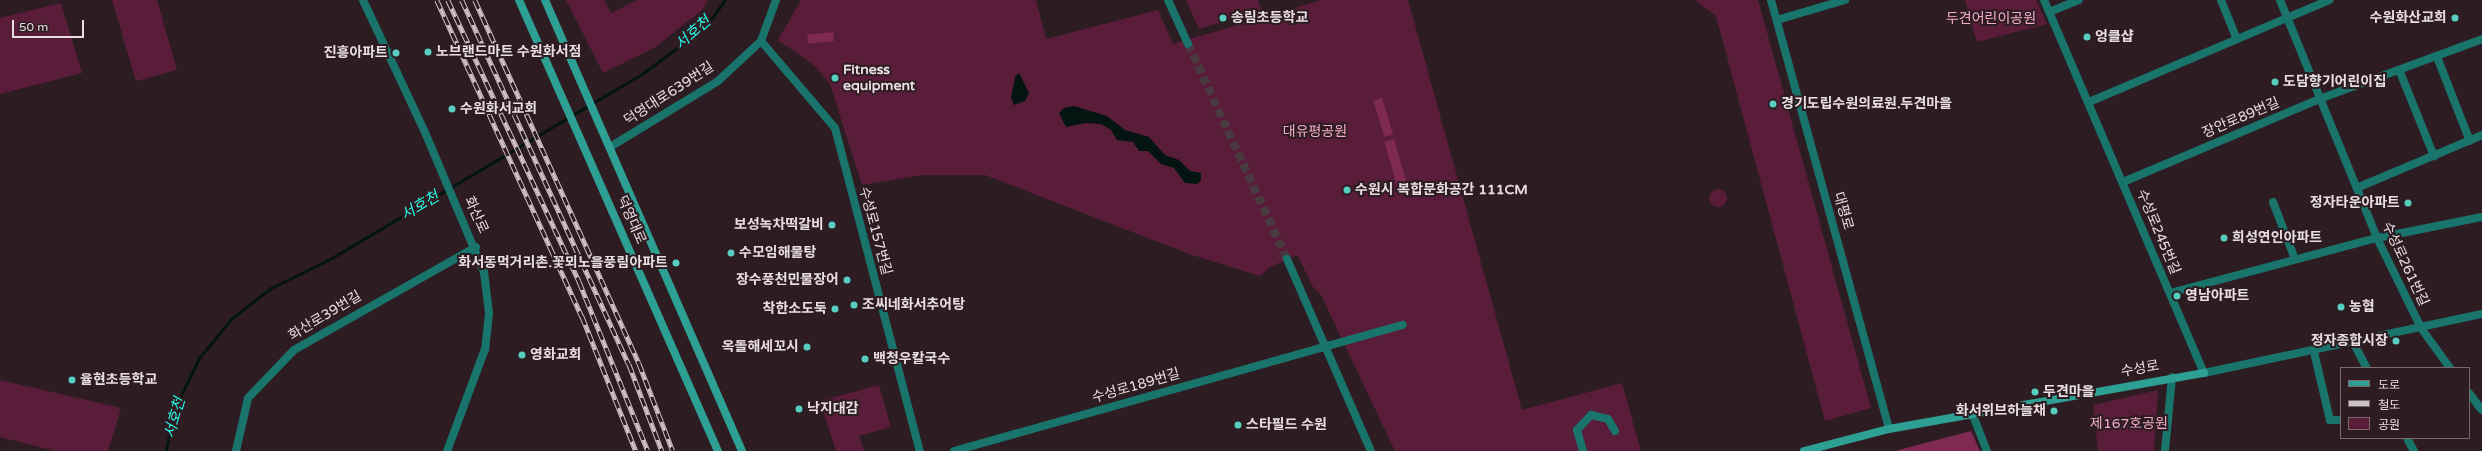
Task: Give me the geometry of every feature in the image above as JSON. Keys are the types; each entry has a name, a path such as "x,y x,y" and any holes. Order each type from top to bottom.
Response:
{"main road":[{"name":"덕영대로","path":"519,0 554,75 718,451"},
{"name":"덕영대로","path":"545,0 574,63 742,451"},
{"name":"수성로","path":"1804,451 1889,429 2172,377 2204,373"}],"street":[{"name":"화산로","path":"362,0 464,218 476,247 488,296 488,332 447,451"},
{"name":"덕영대로639번길","path":"608,144 718,80 761,41 776,0"},
{"path":"1168,0 1188,44"},
{"name":"대평로","path":"1771,0 1889,429"},
{"path":"1777,20 1845,0"},
{"name":"수성로245번길","path":"2044,0 2204,373"},
{"path":"2049,12 2079,0"},
{"path":"2221,0 2236,37"},
{"name":"수성로261번길","path":"2280,0 2322,98 2377,238 2421,328 2449,367"},
{"path":"2089,102 2287,15 2329,0"},
{"name":"장안로89번길","path":"2123,182 2322,98 2400,72 2482,39"},
{"name":"수성로157번길","path":"761,41 835,128 920,451"},
{"path":"2437,57 2470,141"},
{"path":"2400,72 2434,156"},
{"path":"2358,187 2482,135"},
{"path":"2273,202 2295,259"},
{"path":"2170,292 2377,238 2482,217"},
{"name":"화산로39번길","path":"236,451 248,398 294,350 476,247"},
{"path":"1287,260 1371,451"},
{"name":"수성로","path":"2204,373 2354,344 2482,314"},
{"name":"수성로189번길","path":"954,451 1403,325"},
{"path":"2354,344 2366,367"},
{"path":"2314,352 2330,420 2340,420"},
{"path":"2165,451 2172,377"},
{"path":"2476,402 2482,410"},
{"path":"1972,414 1987,451"},
{"path":"1583,451 1577,430 1591,415 1608,418 1615,431"},
{"path":"2408,439 2414,451"}],"green space":[{"path":"112,0 157,0 177,70 136,81"},
{"path":"566,0 604,0 611,13 637,0 708,0 701,11 654,48 603,73"},
{"name":"대유평공원","path":"801,0 1036,0 1046,39 1158,10 1173,44 1322,0 1408,0 1522,410 1622,383 1641,451 1395,451 1321,295 1313,287 1297,255 1270,267 1260,276 1189,254 985,175 922,175 862,185 830,84 815,66 778,40"},
{"path":"1186,0 1258,0 1261,10 1199,29"},
{"path":"1695,0 1758,0 1871,408 1825,421 1716,16"},
{"name":"두견어린이공원","path":"1965,0 2036,0 2047,24 1977,42"},
{"path":"61,3 82,73 0,94 0,18"},
{"path":"1718,189 1724,192 1727,198 1724,204 1718,207 1712,204 1709,198 1712,192"},
{"path":"0,380 121,408 108,451 55,451 0,437"},
{"path":"879,385 891,427 859,436 864,451 836,451 820,401"},
{"name":"제167호공원","path":"2158,390 2154,451 2098,451 2093,405"}],"shaded area":[{"path":"833,32 834,41 808,44 807,35"},
{"path":"1019,73 1029,93 1025,101 1014,105 1011,98 1015,77"},
{"path":"1382,98 1393,134 1385,137 1373,101"},
{"path":"1074,106 1107,116 1125,130 1149,137 1165,155 1179,160 1190,171 1201,173 1201,181 1197,184 1185,183 1174,168 1161,164 1148,151 1139,151 1133,142 1117,140 1111,130 1101,124 1086,123 1066,127 1059,113 1064,108"},
{"path":"1394,139 1408,188 1398,191 1384,142"},
{"path":"1971,431 1980,451 1895,451"}],"waterway":[{"name":"서호천","path":"166,451 172,418 199,358 231,319 271,288 330,259 642,74 706,26 725,0"}],"tunnel":[{"path":"1188,44 1287,259"}],"railway":[{"path":"437,0 582,316 636,451"},
{"path":"448,0 579,281 648,451"},
{"path":"462,0 629,364 662,451"},
{"path":"475,0 639,363 673,451"}],"place":[{"name":"송림초등학교","path":"1223,18"},
{"name":"수원화산교회","path":"2455,18"},
{"name":"엉클샵","path":"2087,37"},
{"name":"노브랜드마트 수원화서점","path":"428,52"},
{"name":"진흥아파트","path":"396,53"},
{"name":"Fitness equipment","path":"835,78"},
{"name":"도담향기어린이집","path":"2275,82"},
{"name":"경기도립수원의료원.두견마을","path":"1773,104"},
{"name":"수원화서교회","path":"452,109"},
{"name":"수원시 복합문화공간 111CM","path":"1347,190"},
{"name":"정자타운아파트","path":"2408,203"},
{"name":"보성녹차떡갈비","path":"832,225"},
{"name":"희성연인아파트","path":"2224,238"},
{"name":"수모임해물탕","path":"731,253"},
{"name":"화서동먹거리촌.꽃뫼노을풍림아파트","path":"676,263"},
{"name":"장수풍천민물장어","path":"847,280"},
{"name":"영남아파트","path":"2177,296"},
{"name":"조씨네화서추어탕","path":"854,305"},
{"name":"농협","path":"2341,307"},
{"name":"착한소도둑","path":"835,309"},
{"name":"정자종합시장","path":"2396,341"},
{"name":"옥돌해세꼬시","path":"807,347"},
{"name":"영화교회","path":"522,355"},
{"name":"백청우칼국수","path":"865,359"},
{"name":"율현초등학교","path":"72,380"},
{"name":"두견마을","path":"2035,392"},
{"name":"낙지대감","path":"799,409"},
{"name":"화서위브하늘채","path":"2054,411"},
{"name":"스타필드 수원","path":"1238,425"}]}
